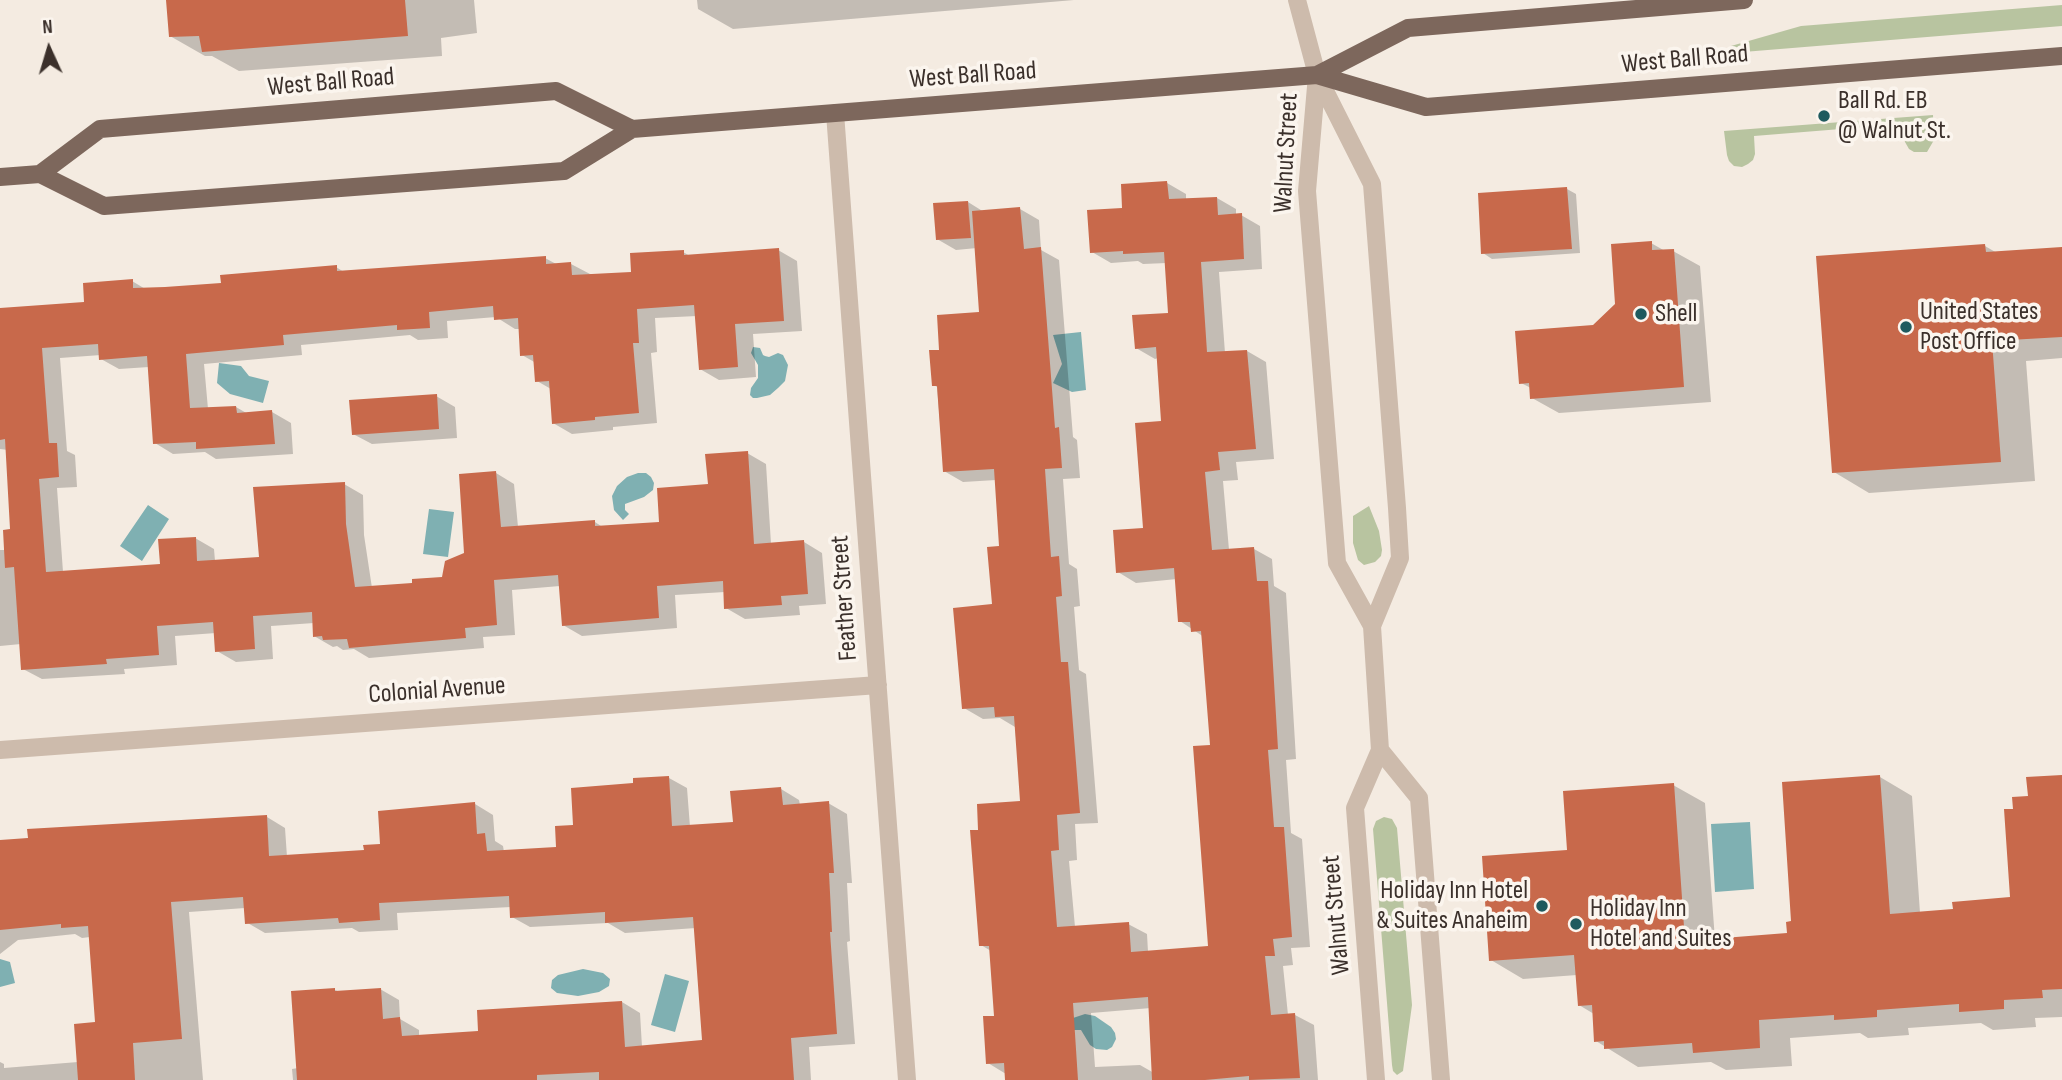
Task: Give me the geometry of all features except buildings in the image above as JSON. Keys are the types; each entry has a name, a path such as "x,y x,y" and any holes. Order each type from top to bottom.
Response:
{"main road":[{"name":"West Ball Road","path":"1317,75 1408,27 1744,0"},
{"name":"West Ball Road","path":"632,129 556,91 100,129 40,174 104,206 564,172 632,129 1317,75 1426,107 2062,56"},
{"path":"0,177 40,174"}],"street":[{"path":"1297,0 1317,75"},
{"name":"Walnut Street","path":"1317,75 1307,191 1337,563 1372,626 1380,750 1355,808 1376,1080"},
{"name":"Walnut Street","path":"1317,75 1373,184 1400,558 1372,626"},
{"name":"Feather Street","path":"835,113 907,1080"},
{"name":"Colonial Avenue","path":"0,750 878,685"},
{"path":"1380,750 1419,798 1441,1080"}],"green space":[{"path":"2062,5 2062,26 1731,53 1731,46 1801,26"},
{"path":"1933,115 1934,140 1927,152 1914,152 1909,149 1905,142 1903,124 1754,136 1753,160 1742,167 1734,166 1727,155 1724,131"},
{"path":"1369,506 1379,531 1382,550 1381,556 1375,562 1364,565 1358,560 1353,543 1353,516"},
{"path":"1384,817 1392,819 1397,828 1412,1005 1403,1071 1397,1075 1392,1065 1373,829 1376,821"}],"water":[{"path":"1081,332 1086,390 1072,392 1053,383 1062,364 1053,335"},
{"path":"753,347 760,348 765,356 778,353 783,355 788,365 785,381 770,395 757,398 750,395 758,378 758,365 751,353"},
{"path":"219,363 241,366 249,376 269,381 263,403 230,394 217,383"},
{"path":"646,473 651,477 653,490 644,497 625,504 625,510 629,514 623,520 614,510 612,496 617,486 627,477"},
{"path":"148,505 169,519 142,561 120,546"},
{"path":"429,509 454,512 448,557 423,554"},
{"path":"1750,822 1754,889 1715,892 1711,824"},
{"path":"0,959 10,962 15,983 0,987"},
{"path":"583,969 603,973 610,979 609,986 599,992 578,996 557,993 551,988 552,980 558,975"},
{"path":"665,974 689,981 675,1032 651,1025"},
{"path":"1085,1014 1095,1016 1111,1027 1116,1039 1112,1047 1107,1050 1096,1049 1090,1045 1081,1030 1074,1030 1073,1018"}],"place":[{"name":"Ball Rd. EB @ Walnut St.","path":"1824,116"},
{"name":"Shell","path":"1641,314"},
{"name":"United States Post Office","path":"1906,327"},
{"name":"Holiday Inn Hotel & Suites Anaheim","path":"1542,906"},
{"name":"Holiday Inn Hotel and Suites","path":"1576,924"}]}
